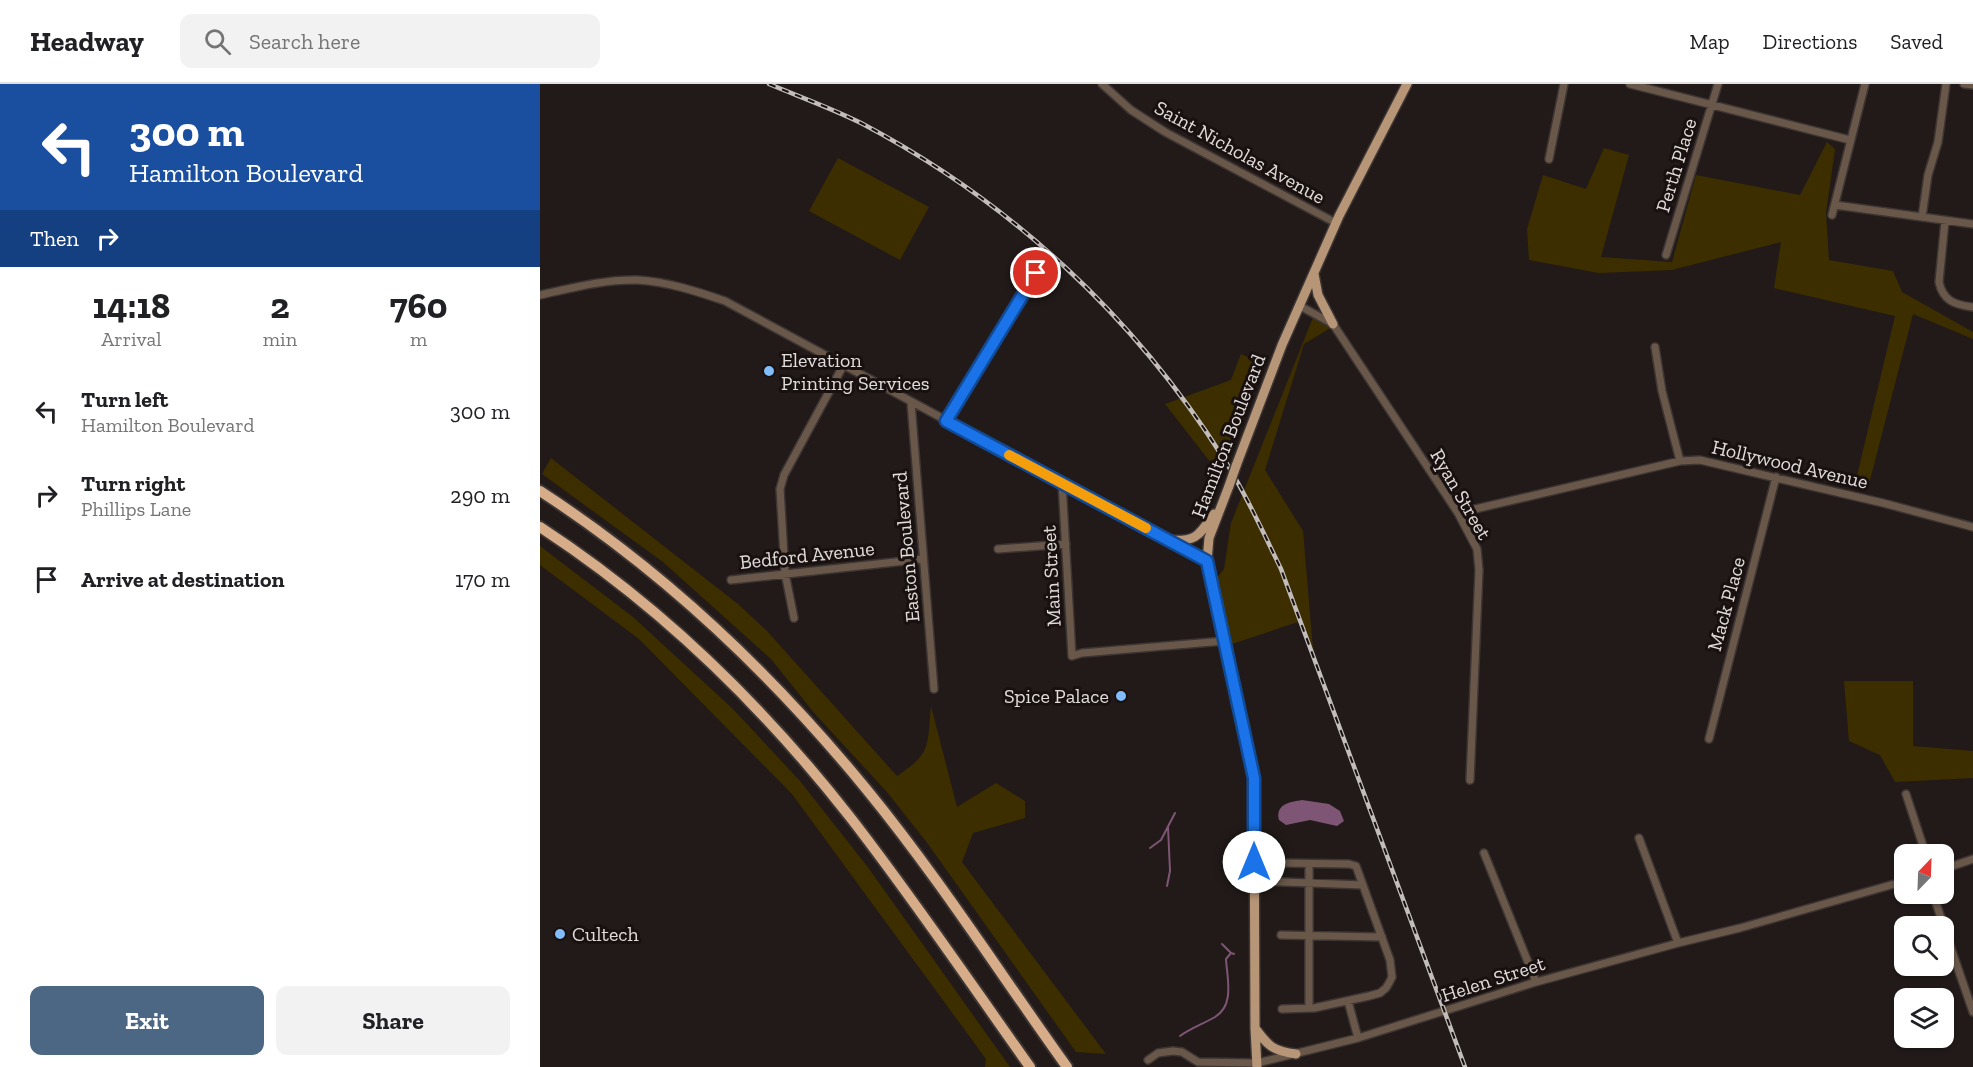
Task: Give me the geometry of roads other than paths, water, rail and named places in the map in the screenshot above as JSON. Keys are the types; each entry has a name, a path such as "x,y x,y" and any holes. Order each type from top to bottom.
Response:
{"highway":[{"path":"540,491 619,547 667,585 734,645 796,709 868,792 956,910 1067,1067"},
{"path":"540,526 665,622 704,657 771,725 856,825 1030,1067"}],"main road":[{"name":"Hamilton Boulevard","path":"1207,561 1209,538 1282,345 1336,223 1407,84"},
{"path":"1314,274 1318,295 1333,324"},
{"path":"1167,540 1185,541 1194,538 1203,531 1223,503"},
{"path":"1207,561 1254,778 1257,1065"},
{"path":"1255,1028 1268,1045 1280,1052 1296,1054"}],"street":[{"name":"Saint Nicholas Avenue","path":"1102,84 1131,110 1165,132 1336,223"},
{"path":"1549,159 1564,84"},
{"name":"Perth Place","path":"1666,255 1718,84"},
{"path":"1832,215 1865,84"},
{"path":"1922,217 1928,175 1938,142 1946,84"},
{"path":"1964,84 1973,85"},
{"path":"1635,85 1850,140"},
{"path":"1835,205 1973,224"},
{"path":"1945,221 1939,282 1941,290 1951,302 1973,307"},
{"path":"946,421 1036,273"},
{"path":"540,295 611,281 639,280 690,289 724,301 1207,561"},
{"name":"Ryan Street","path":"1299,306 1333,324 1458,513 1477,549 1479,570 1470,780"},
{"path":"1655,347 1662,391 1680,460"},
{"path":"794,618 785,573 780,489 784,475 843,366"},
{"name":"Easton Boulevard","path":"911,403 934,689"},
{"name":"Hollywood Avenue","path":"1458,513 1680,460 1700,460 1973,527"},
{"name":"Mack Place","path":"1709,739 1776,477"},
{"name":"Main Street","path":"1062,483 1072,656 1082,653 1224,640"},
{"path":"998,549 1066,544"},
{"name":"Bedford Avenue","path":"731,580 923,559"},
{"path":"1906,794 1922,844"},
{"path":"1639,838 1678,943"},
{"path":"1484,853 1536,982"},
{"path":"1954,866 1973,859"},
{"path":"1281,863 1356,866 1390,960 1392,977 1380,993 1309,1008 1282,1009"},
{"path":"1309,864 1309,1008"},
{"path":"1254,881 1363,885"},
{"name":"Helen Street","path":"1148,1060 1158,1053 1173,1051 1182,1052 1198,1062 1257,1065 1358,1038 1536,982 1894,884"},
{"path":"1281,935 1382,937"},
{"path":"1954,957 1973,1012"},
{"path":"1348,1000 1358,1038"}],"waterway":[{"path":"1150,848 1161,840 1175,813"},
{"path":"1167,886 1170,871 1168,827"},
{"path":"1222,944 1234,954"},
{"path":"1180,1036 1215,1017 1225,1006 1228,998 1226,959 1231,953"}],"railway":[{"path":"769,84 861,123 916,154 1018,226 1065,267 1109,311 1150,357 1189,407 1232,472 1281,569 1465,1067"}],"place":[{"name":"Elevation Printing Services","path":"769,371"},
{"name":"Spice Palace","path":"1121,696"},
{"name":"Cultech","path":"560,934"}]}
